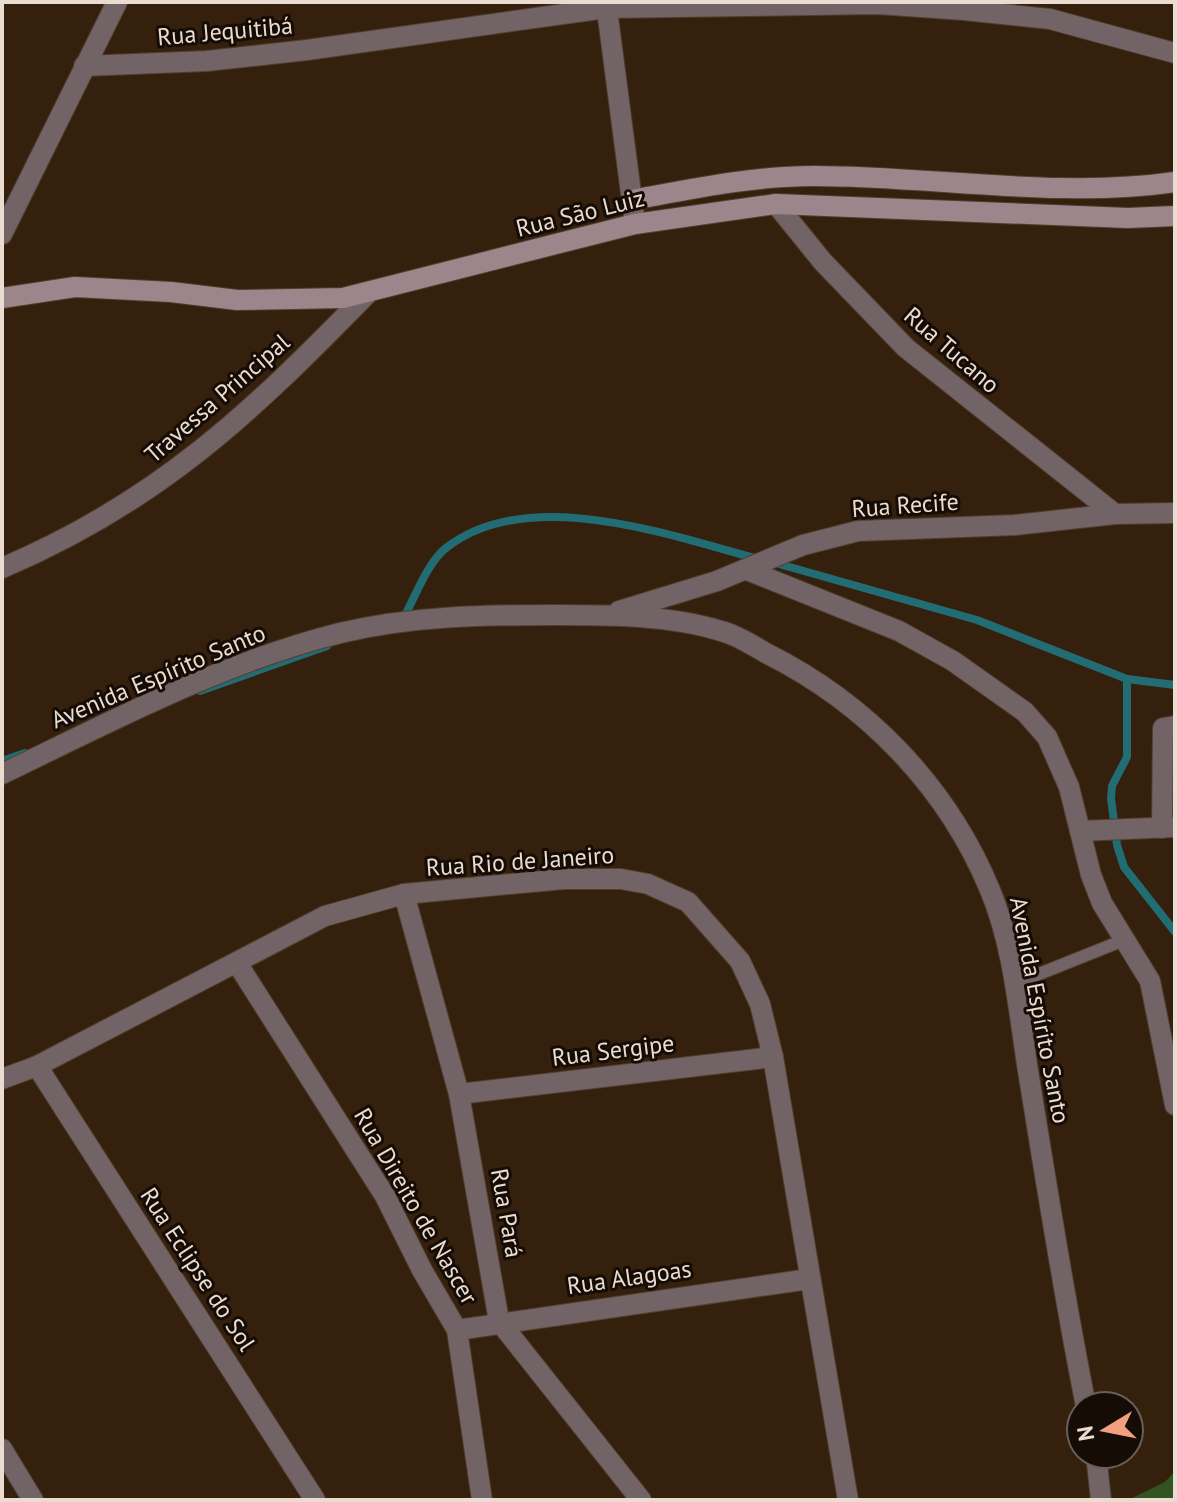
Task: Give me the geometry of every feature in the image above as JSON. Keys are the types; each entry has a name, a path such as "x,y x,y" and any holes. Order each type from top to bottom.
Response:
{"street":[{"path":"2,234 117,2"},
{"name":"Rua Jequitibá","path":"84,66 264,55 606,5 878,4 964,10 1050,19 1175,53"},
{"path":"606,5 635,224"},
{"name":"Rua São Luiz","path":"632,200 727,182 801,177 1077,186 1175,182"},
{"name":"Rua São Luiz","path":"2,298 75,287 237,300 305,300 368,293 635,224 776,204 1128,218 1175,216"},
{"name":"Rua Tucano","path":"776,204 823,262 906,348 1115,514"},
{"name":"Travessa Principal","path":"2,568 55,546 116,512 185,466 273,391 368,293"},
{"name":"Rua Recife","path":"604,615 747,570 803,545 858,531 1015,525 1115,514 1175,513"},
{"path":"747,570 899,631 953,661 1025,712 1047,737 1069,787 1102,903 1150,981 1175,1105"},
{"name":"Avenida Espírito Santo","path":"2,774 176,691 267,655 341,633 461,615 604,615 723,631 804,672 865,717 923,775 963,835 991,893 1014,984 1083,1390"},
{"path":"1080,831 1169,828 1163,728 1175,726"},
{"name":"Rua Rio de Janeiro","path":"2,1079 37,1066 325,916 404,894 564,879 621,879 666,889 705,918 740,961 760,1004 773,1057 848,1500"},
{"name":"Rua Pará","path":"404,894 459,1094 499,1321 641,1500"},
{"name":"Rua Direito de Nascer","path":"237,963 385,1196 422,1270 457,1330 482,1500"},
{"name":"Rua Sergipe","path":"459,1094 773,1057"},
{"name":"Rua Eclipse do Sol","path":"37,1066 315,1500"},
{"name":"Rua Alagoas","path":"457,1330 499,1321 809,1279"},
{"path":"2,1449 33,1500"},
{"path":"1098,1470 1101,1500"}],"lane":[{"path":"1014,984 1124,940"}],"green space":[{"path":"1175,1471 1175,1500 1128,1500 1165,1482"}],"waterway":[{"path":"399,618 405,615 428,570 446,548 479,529 516,519 557,517 599,520 683,538 758,559"},
{"path":"772,562 977,620 1127,679 1175,685"},
{"path":"200,691 327,646"},
{"path":"1127,679 1127,757 1112,786 1111,798 1117,845 1124,867 1175,932"},
{"path":"2,761 25,753"}]}
